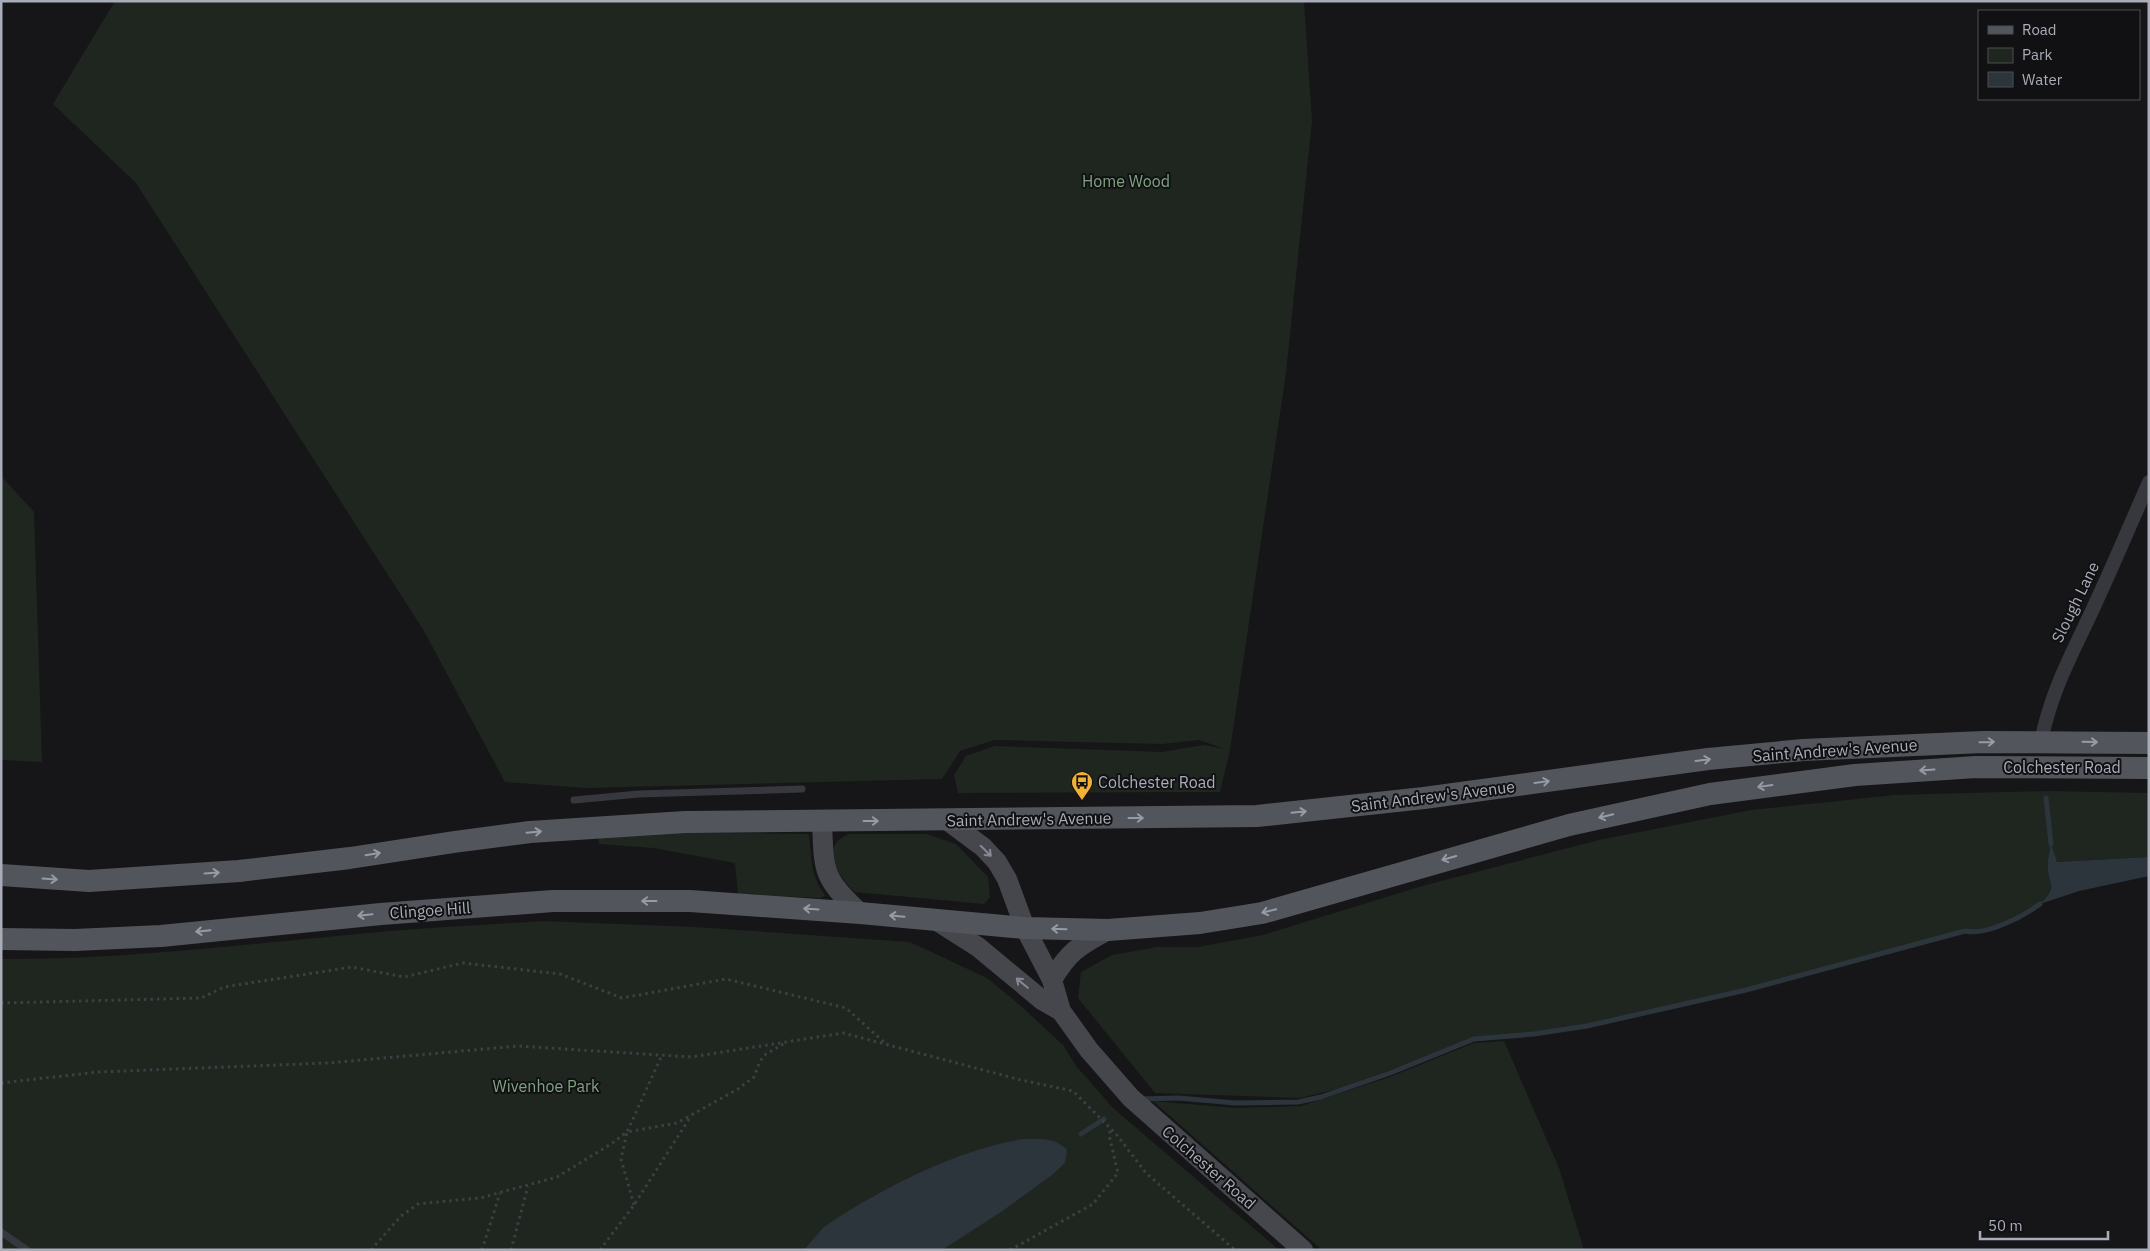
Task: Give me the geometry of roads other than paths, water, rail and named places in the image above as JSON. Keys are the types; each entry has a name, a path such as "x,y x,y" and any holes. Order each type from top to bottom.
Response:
{"main road":[{"name":"Colchester Road","path":"2041,741 2149,743"},
{"name":"Saint Andrew's Avenue","path":"822,821 1257,816 1424,798 1717,758 1838,748 2041,741"},
{"name":"Colchester Road","path":"1976,767 2149,768"},
{"name":"Saint Andrew's Avenue","path":"860,913 1025,928 1108,930 1200,923 1262,913 1569,825 1710,794 1828,777 1976,767"},
{"path":"1,875 89,881 259,869 350,858 454,842 624,824 822,821 824,868 836,889 860,913"},
{"name":"Colchester Road","path":"948,821 983,847 997,862 1008,879 1025,928 1052,980 1061,1011 1089,1050 1131,1098 1303,1250"},
{"name":"Clingoe Hill","path":"1,939 75,940 161,936 381,914 553,901 690,901 860,913"},
{"name":"Colchester Road","path":"934,919 978,947 1042,1000 1061,1011"},
{"path":"1052,980 1064,959 1077,947 1108,930"}],"street":[{"name":"Slough Lane","path":"2041,741 2052,698 2067,660 2097,602 2149,482"}],"lane":[{"path":"574,800 648,794 802,789"},
{"path":"1,1232 27,1250"}],"water":[{"path":"2051,844 2057,862 2149,857 2149,876 2079,891 2040,904 2050,893 2051,889 2048,864"},
{"path":"1023,1139 1047,1140 1058,1143 1067,1150 1065,1163 1052,1175 1001,1212 942,1250 804,1250 823,1228 880,1192 926,1170 974,1151"}],"waterway":[{"path":"2046,798 2051,844"},
{"path":"1139,1099 1179,1098 1235,1103 1298,1102 1321,1097 1390,1073 1474,1039 1534,1034 1587,1026 1746,990 1965,931 1983,931 2014,920 2040,904"},
{"path":"1081,1134 1104,1119"}],"place":[{"name":"Colchester Road","path":"1082,801"}],"park label":[{"name":"Home Wood","path":"1126,181"},
{"name":"Wivenhoe Park","path":"546,1086"}]}
